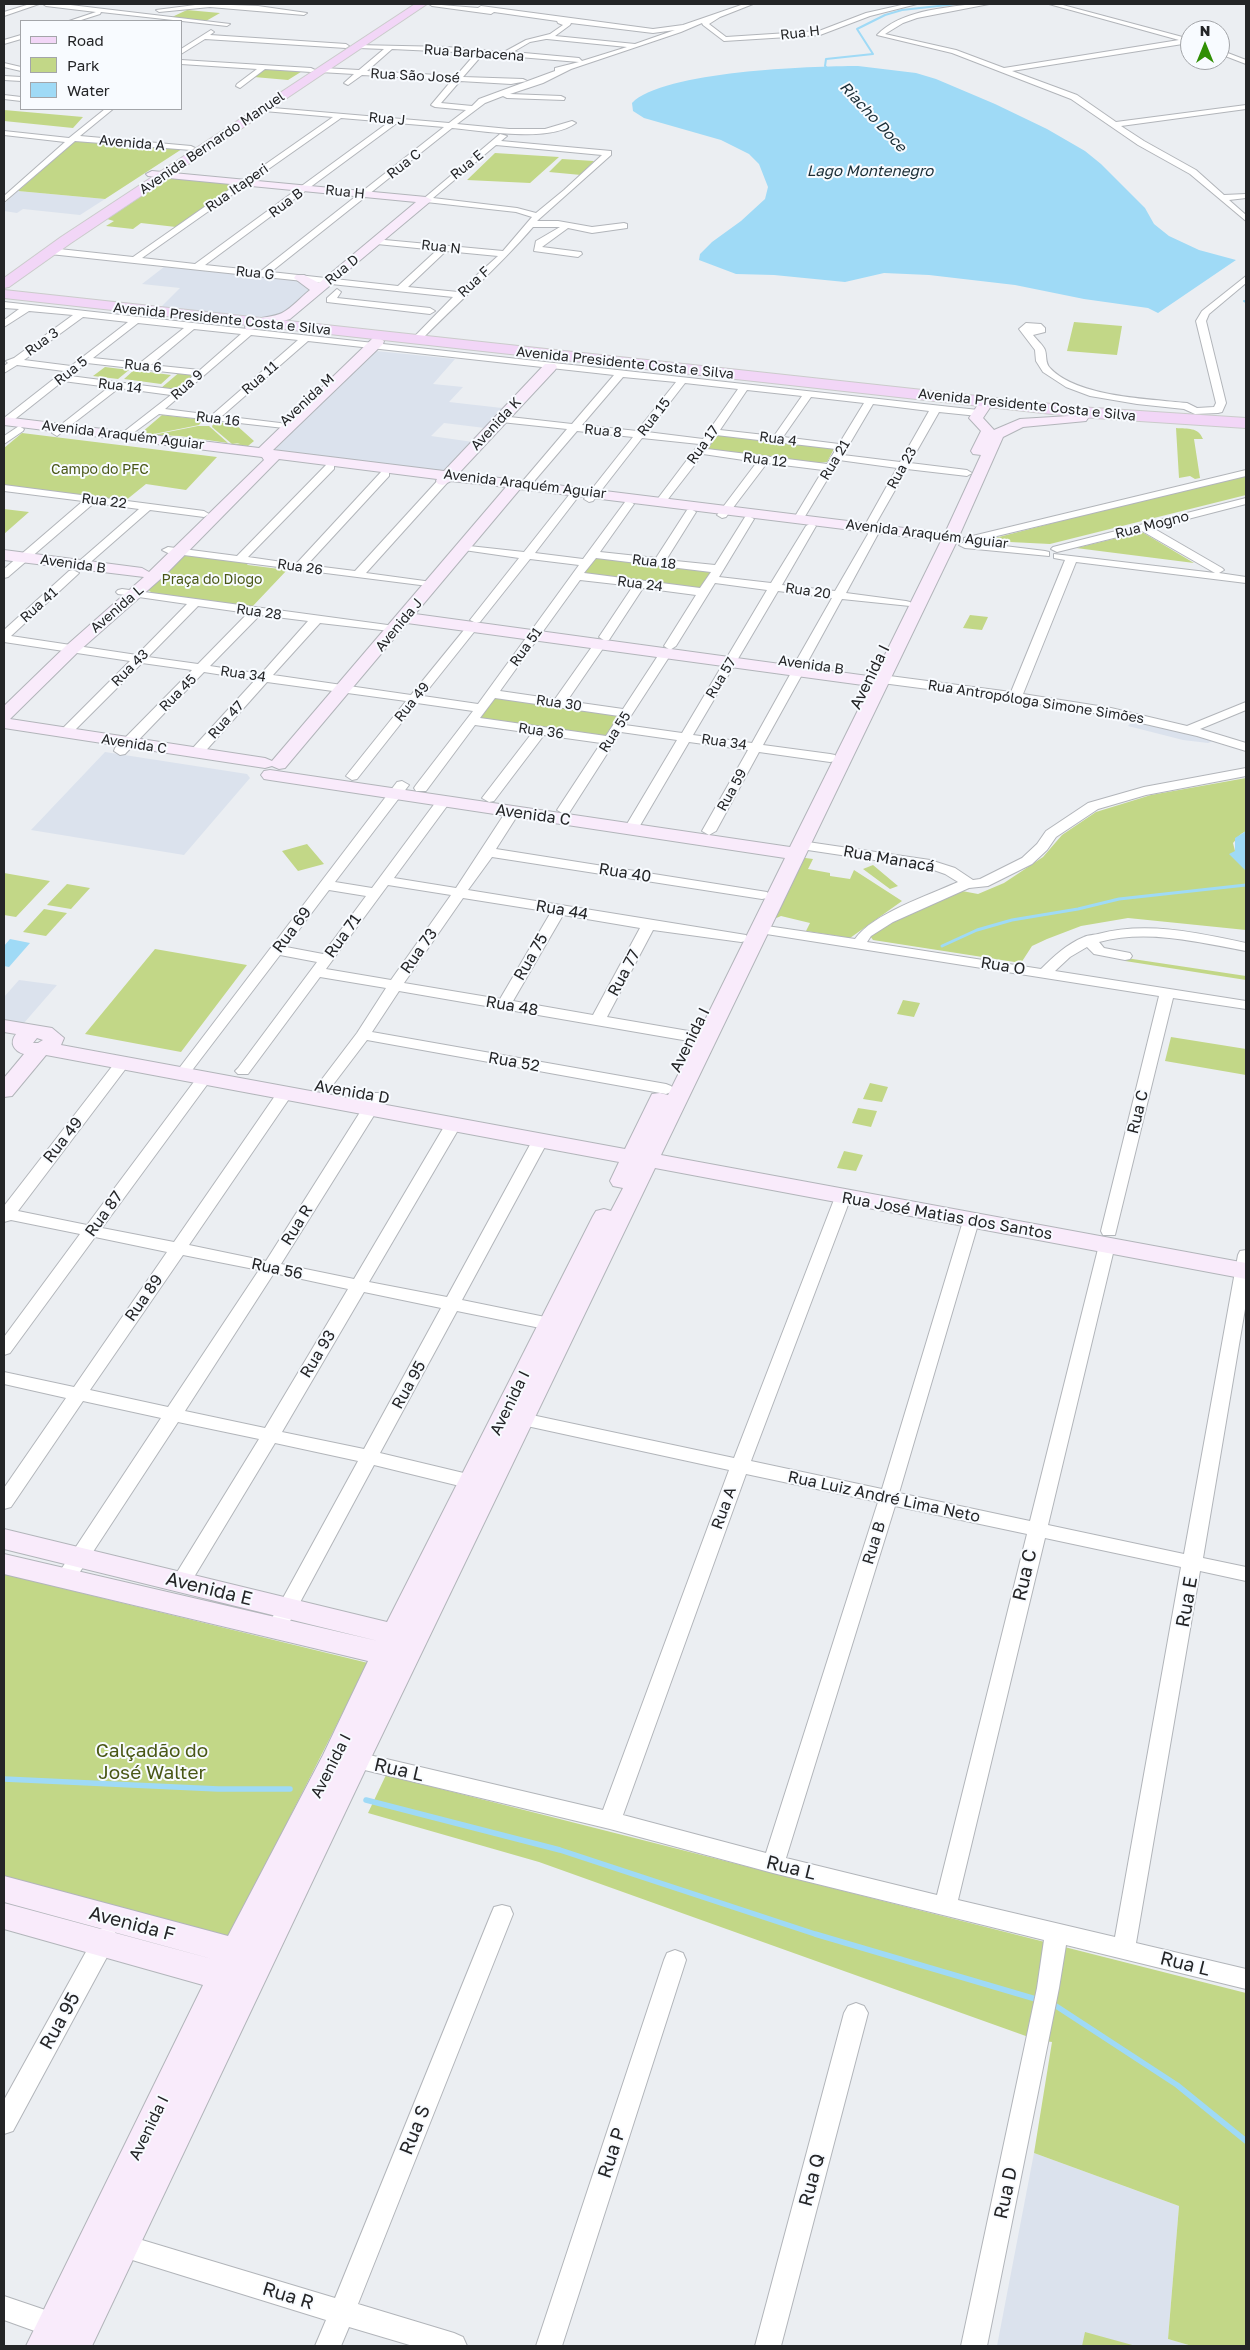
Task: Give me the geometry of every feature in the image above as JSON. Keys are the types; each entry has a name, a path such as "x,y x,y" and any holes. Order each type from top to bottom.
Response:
{"main road":[{"name":"Avenida Bernardo Manuel","path":"4,284 159,174 191,148 359,46 410,4"},
{"name":"Avenida Bernardo Manuel","path":"317,70 346,46 422,4"},
{"name":"Avenida Bernardo Manuel","path":"4,274 264,109 290,87"},
{"name":"Avenida Presidente Costa e Silva","path":"4,294 370,343 792,384"},
{"name":"Avenida Presidente Costa e Silva","path":"4,300 252,328 416,340 982,408 1081,418 1246,428"},
{"name":"Avenida Presidente Costa e Silva","path":"982,408 1195,415 1246,422"}],"street":[{"path":"4,14 36,4"},
{"path":"46,4 172,18 231,22 202,37 182,51"},
{"path":"66,6 90,4"},
{"path":"75,20 126,4"},
{"path":"127,13 209,4 304,13"},
{"path":"242,16 269,4"},
{"path":"432,4 642,31 684,27 745,4"},
{"path":"451,6 460,4"},
{"path":"478,9 495,4"},
{"name":"Rua H","path":"721,14 705,24 720,37 728,39 820,33 868,14 914,4"},
{"path":"986,4 921,16 890,26 880,35 954,51 1074,97 1149,148 1193,172 1246,219"},
{"path":"1052,4 1180,39"},
{"path":"520,15 568,24 547,37"},
{"path":"167,20 172,18"},
{"path":"4,19 12,20"},
{"path":"568,68 637,46 679,31 684,27"},
{"path":"4,42 20,37"},
{"path":"202,37 346,46"},
{"path":"505,54 528,41 547,37 637,46"},
{"path":"4,42 20,45"},
{"path":"1004,70 1180,42"},
{"name":"Rua Barbacena","path":"359,46 481,52 589,61"},
{"path":"348,83 389,48"},
{"path":"474,108 435,105 481,52"},
{"path":"1230,56 1246,62"},
{"name":"Rua São José","path":"182,62 264,65 507,82 521,82 568,68"},
{"path":"240,86 264,65"},
{"path":"4,66 20,69"},
{"name":"Rua C","path":"263,274 453,126 482,101 540,81 568,68"},
{"path":"4,78 20,79"},
{"path":"495,95 561,98"},
{"path":"4,98 20,99"},
{"path":"1113,125 1246,107"},
{"name":"Rua J","path":"264,109 509,131 546,131 572,123"},
{"path":"4,200 71,139 109,110"},
{"name":"Rua Itaperi","path":"133,261 341,115"},
{"name":"Rua B","path":"197,267 397,120"},
{"name":"Rua E","path":"426,200 509,131"},
{"name":"Avenida A","path":"4,133 191,148"},
{"name":"Rua F","path":"416,340 460,295 505,254 519,235 532,224 537,216 574,186 608,152 495,143"},
{"name":"Rua H","path":"159,174 518,210 537,216"},
{"path":"4,189 14,190"},
{"path":"1223,198 1246,196"},
{"name":"Rua D","path":"252,328 286,316 426,200"},
{"path":"532,224 592,230 624,226"},
{"path":"565,226 561,231 539,243 538,249 578,254"},
{"name":"Rua N","path":"377,241 505,254"},
{"path":"400,289 444,248"},
{"name":"Rua G","path":"50,252 460,295"},
{"path":"1206,383 1194,314 1246,270"},
{"path":"300,278 314,285 317,290 438,303"},
{"path":"1195,415 1218,410 1221,403 1201,321 1205,313 1246,280"},
{"path":"337,292 330,300 430,311"},
{"path":"4,305 192,326 252,328 305,339 370,343 555,367 935,409 982,408"},
{"path":"4,324 27,308"},
{"name":"Rua 3","path":"4,370 81,314"},
{"name":"Rua 5","path":"4,423 136,320"},
{"path":"143,366 192,326"},
{"name":"Rua 9","path":"125,436 180,393 252,328"},
{"path":"1024,329 1040,350 1041,361 1046,370 1069,385 1090,393 1138,401 1187,406 1195,415"},
{"name":"Rua 11","path":"214,418 305,339"},
{"name":"Avenida M","path":"262,455 268,446 370,343"},
{"path":"4,360 72,369"},
{"name":"Rua 6","path":"85,360 200,373"},
{"name":"Avenida K","path":"452,478 555,367"},
{"path":"513,485 576,428 620,374"},
{"name":"Rua 14","path":"61,378 180,393"},
{"name":"Rua 15","path":"591,496 682,381"},
{"path":"60,431 117,386"},
{"name":"Rua 17","path":"661,501 744,388"},
{"path":"778,439 808,395"},
{"name":"Avenida M","path":"262,455 280,426 315,399"},
{"name":"Rua 21","path":"798,518 831,468 870,402"},
{"path":"1195,415 1210,402"},
{"name":"Avenida I","path":"57,2339 346,1758 699,1038 760,929 791,849 830,758 949,539 980,459 988,431 976,418 982,408"},
{"name":"Rua 23","path":"871,530 935,409"},
{"name":"Rua 16","path":"156,411 280,426"},
{"name":"Avenida I","path":"643,1152 666,1089 699,1038 741,938 762,894 791,849 874,678 906,604 949,539 967,473 998,434 1012,425 1042,420 1081,418"},
{"name":"Rua 8","path":"506,420 640,434 702,447"},
{"name":"Avenida Araquém Aguiar","path":"4,423 19,429 125,436 182,446"},
{"name":"Avenida Araquém Aguiar","path":"4,423 513,485 691,512 724,512 798,518 871,530 1057,553 1246,580"},
{"path":"4,441 19,429"},
{"name":"Rua 4","path":"713,432 843,447"},
{"name":"Rua 12","path":"702,447 764,460 831,468"},
{"name":"Avenida Araquém Aguiar","path":"262,455 385,474 452,478"},
{"name":"Avenida L","path":"134,585 173,550 204,514 262,455"},
{"name":"Avenida L","path":"4,715 68,648 173,550 262,455"},
{"path":"837,457 967,473"},
{"path":"724,512 764,460"},
{"path":"240,559 330,467"},
{"path":"949,539 1246,473"},
{"path":"300,566 385,474"},
{"path":"358,575 452,478"},
{"name":"Avenida Araquém Aguiar","path":"513,485 573,497 591,496 661,501 724,512 749,519 871,530"},
{"name":"Avenida J","path":"398,622 425,584 464,547 513,485"},
{"name":"Avenida J","path":"270,767 338,687 398,622 425,584 513,485"},
{"name":"Rua 22","path":"4,488 204,514"},
{"name":"Rua 49","path":"352,776 573,497"},
{"path":"4,575 15,562 91,500"},
{"name":"Rua Mogno","path":"1057,553 1144,527 1246,501"},
{"name":"Rua 51","path":"421,788 482,708 629,504"},
{"name":"Rua 41","path":"4,637 147,507"},
{"path":"659,562 691,512"},
{"name":"Rua 55","path":"564,810 668,650 749,519"},
{"name":"Rua 57","path":"633,824 811,526"},
{"path":"1144,527 1218,570"},
{"name":"Rua 59","path":"709,830 840,595 871,530"},
{"name":"Avenida Araquém Aguiar","path":"949,539 1057,553 1218,570 1246,575"},
{"path":"464,547 527,556 589,558"},
{"name":"Rua 26","path":"173,550 425,584"},
{"path":"1016,696 1057,553"},
{"name":"Avenida B","path":"4,555 15,562 77,569 134,585"},
{"name":"Rua 18","path":"589,558 659,562 714,574"},
{"name":"Rua 20","path":"714,574 775,587 906,604"},
{"name":"Rua 24","path":"578,576 703,592"},
{"path":"559,703 640,584"},
{"name":"Rua 28","path":"134,585 195,603 256,612 316,620 398,622"},
{"name":"Rua 43","path":"65,733 195,603"},
{"name":"Rua 45","path":"124,747 256,612"},
{"name":"Rua 47","path":"196,753 316,620"},
{"name":"Avenida B","path":"398,622 474,623 874,678"},
{"name":"Rua 34","path":"4,637 265,678 482,708"},
{"name":"Avenida L","path":"4,702 68,648"},
{"name":"Rua Antropóloga Simone Simões","path":"874,678 1016,696 1103,710 1190,729 1246,747"},
{"name":"Rua 30","path":"492,694 627,713"},
{"path":"1190,729 1244,708"},
{"name":"Rua 36","path":"472,721 610,740"},
{"name":"Avenida C","path":"4,724 65,733 124,747 352,776 443,802 512,813 709,830 791,849"},
{"name":"Rua 34","path":"618,728 830,758"},
{"path":"489,798 540,731"},
{"name":"Avenida C","path":"4,734 196,753 398,790 421,788 489,798 564,810 633,824 791,849"},
{"path":"858,944 866,932 888,919 971,884 982,883 1005,874 1027,862 1051,834 1093,806 1144,791 1246,772"},
{"name":"Rua 69","path":"193,1071 277,950 398,790"},
{"name":"Rua 71","path":"243,1072 443,802"},
{"name":"Rua 73","path":"324,1087 363,1036 395,985 488,852 512,813"},
{"name":"Rua Manacá","path":"791,849 930,864 950,871 971,884"},
{"name":"Rua 40","path":"488,852 762,894"},
{"name":"Rua 44","path":"384,880 649,925 741,938"},
{"path":"326,886 374,893"},
{"name":"Rua 75","path":"504,1004 559,910"},
{"name":"Rua 77","path":"598,1020 649,925"},
{"name":"Rua O","path":"760,929 1045,972 1246,1005"},
{"path":"1045,972 1062,954 1088,940 1114,934 1157,932 1246,947"},
{"path":"1088,940 1099,951 1126,956"},
{"path":"277,950 326,959"},
{"name":"Rua 48","path":"317,972 699,1038"},
{"name":"Rua C","path":"946,1905 1167,992"},
{"name":"Avenida D","path":"4,1026 32,1042 122,1063 193,1071 243,1072 324,1087 453,1125 540,1141 643,1152"},
{"name":"Rua 52","path":"363,1036 666,1089"},
{"path":"4,1070 32,1042"},
{"path":"4,1091 32,1042"},
{"name":"Avenida D","path":"32,1042 193,1071 285,1093 372,1102 643,1152"},
{"name":"Rua 49","path":"5,1215 122,1063"},
{"name":"Rua 87","path":"4,1349 92,1231 193,1071"},
{"name":"Rua 89","path":"4,1502 285,1093"},
{"name":"Rua R","path":"65,1579 270,1267 372,1102"},
{"name":"Rua 93","path":"181,1582 270,1436 453,1125"},
{"name":"Rua 95","path":"281,1618 540,1141"},
{"name":"Rua José Matias dos Santos","path":"643,1152 843,1197 971,1221 1108,1238"},
{"name":"Rua José Matias dos Santos","path":"643,1152 1246,1262"},
{"name":"Rua A","path":"610,1820 740,1465 843,1197"},
{"name":"Rua 56","path":"5,1215 178,1248 550,1324"},
{"name":"Rua B","path":"773,1864 888,1498 971,1221"},
{"name":"Avenida I","path":"400,1647 472,1482 513,1417 550,1324 608,1224"},
{"name":"Rua E","path":"1124,1949 1246,1262"},
{"path":"4,1378 369,1457 472,1482"},
{"name":"Rua Luiz André Lima Neto","path":"513,1417 1246,1574"},
{"name":"Avenida E","path":"4,1539 181,1582 281,1618"},
{"name":"Avenida E","path":"4,1564 65,1579 281,1618 400,1647"},
{"name":"Rua L","path":"346,1758 610,1820 773,1864 1246,1979"},
{"name":"Avenida F","path":"4,1889 109,1932"},
{"name":"Rua S","path":"328,2346 502,1914"},
{"name":"Avenida F","path":"4,1916 109,1932 242,1968"},
{"name":"Rua 95","path":"4,2123 109,1932"},
{"name":"Rua D","path":"974,2346 1048,1988 1057,1932"},
{"name":"Rua P","path":"549,2346 675,1960"},
{"name":"Avenida I","path":"57,2339 122,2246 242,1968"},
{"name":"Rua Q","path":"768,2346 856,2013"},
{"name":"Rua R","path":"122,2246 454,2346"},
{"path":"4,2308 57,2339"}],"shaded area":[{"path":"18,191 105,199 80,215 23,209 17,213 4,211 4,204"},
{"path":"164,267 296,280 309,285 310,291 282,314 267,318 159,309 180,288 142,284"},
{"path":"376,351 455,359 433,384 463,387 449,402 502,408 485,428 444,423 431,436 473,442 445,471 270,450 347,375"},
{"path":"1135,718 1216,740 1208,743 1183,740 1128,726"},
{"path":"105,752 247,774 250,778 184,855 31,830"},
{"path":"19,980 57,985 24,1023 4,1020 4,997"},
{"path":"1034,2153 1179,2206 1168,2339 1192,2346 997,2346"}],"green space":[{"path":"187,10 220,13 206,21 172,17"},
{"path":"266,68 304,70 288,80 254,77"},
{"path":"4,110 83,117 73,128 4,121"},
{"path":"77,139 182,149 105,199 18,191"},
{"path":"495,153 559,157 530,183 467,180"},
{"path":"562,159 594,161 581,175 549,172"},
{"path":"170,177 238,184 176,227 141,223 133,229 106,226 114,221 107,219"},
{"path":"1074,322 1122,326 1117,355 1067,351"},
{"path":"105,367 129,370 118,379 93,376"},
{"path":"134,370 171,375 161,384 124,379"},
{"path":"181,371 197,375 181,388 161,388"},
{"path":"162,415 198,419 201,422 199,425 149,435 141,433"},
{"path":"216,422 235,424 254,441 248,446 234,445 240,443 232,444 212,427"},
{"path":"198,426 209,426 228,443 180,436 153,435"},
{"path":"1176,428 1198,432 1203,439 1194,439 1200,478 1195,479 1190,476 1179,478"},
{"name":"Campo do PFC","path":"22,433 217,457 186,490 146,484 125,501 4,485 4,448"},
{"path":"722,434 834,449 827,462 820,463 712,451 708,448 717,436"},
{"path":"1246,475 1246,495 1050,544 1010,542 995,538 1223,479"},
{"path":"4,509 29,512 4,534"},
{"path":"1142,532 1194,563 1076,548"},
{"name":"Praça do Diogo","path":"186,554 243,561 248,565 287,570 251,608 154,594 148,590"},
{"path":"600,556 708,570 711,572 701,588 583,573 594,558"},
{"path":"970,615 988,617 982,630 963,628"},
{"path":"494,698 622,715 610,735 601,737 484,720 480,716"},
{"path":"1246,778 1246,831 1233,843 1235,851 1246,871 1246,930 1128,918 1081,926 1047,939 1032,946 1021,963 873,940 870,936 873,931 962,891 978,894 1004,883 1043,857 1062,835 1096,812 1151,795"},
{"path":"307,844 324,864 298,871 282,851"},
{"path":"798,857 813,859 808,869 830,873 830,876 850,879 854,870 902,901 850,938 806,931 810,923 781,916 767,922"},
{"path":"873,865 898,886 890,889 863,869"},
{"path":"4,873 50,881 16,917 4,915"},
{"path":"67,884 90,888 71,909 47,905"},
{"path":"44,909 67,913 46,936 23,932"},
{"path":"155,949 247,965 181,1052 85,1034"},
{"path":"1126,958 1246,976 1246,980 1125,961"},
{"path":"903,1000 920,1003 914,1017 897,1014"},
{"path":"1171,1037 1246,1049 1246,1075 1165,1061"},
{"path":"870,1083 888,1087 882,1102 863,1099"},
{"path":"858,1108 877,1111 871,1127 852,1123"},
{"path":"844,1151 863,1155 856,1171 837,1168"},
{"name":"Calçadão do José Walter","path":"4,1574 368,1663 227,1941 4,1880"},
{"path":"386,1775 1246,1993 1246,2346 1192,2346 1168,2339 1179,2206 1034,2153 1052,2042 1037,2040 539,1862 368,1813"},
{"path":"1085,2332 1136,2346 1082,2346"}],"water":[{"name":"Lago Montenegro","path":"858,66 916,73 936,79 1047,129 1085,151 1101,164 1145,208 1154,224 1169,236 1199,250 1236,260 1158,313 1148,308 1084,299 1015,285 929,275 884,273 845,282 774,275 736,274 699,260 700,254 712,242 741,221 765,199 768,187 759,164 749,154 721,140 644,118 633,111 632,103 649,92 705,77 774,69"},
{"path":"1246,831 1246,871 1229,854 1235,851 1235,838"},
{"path":"10,939 30,943 9,967 4,966 4,946"}],"waterway":[{"name":"Riacho Doce","path":"828,69 825,66 826,59 873,54 857,29 885,15 902,10 956,4"},
{"path":"942,946 977,930 1012,920 1078,909 1119,899 1246,885"},
{"path":"4,1779 218,1789 290,1789"},
{"path":"366,1800 560,1850 815,1934 1039,2000"},
{"path":"1053,2004 1177,2085 1246,2141"}]}
